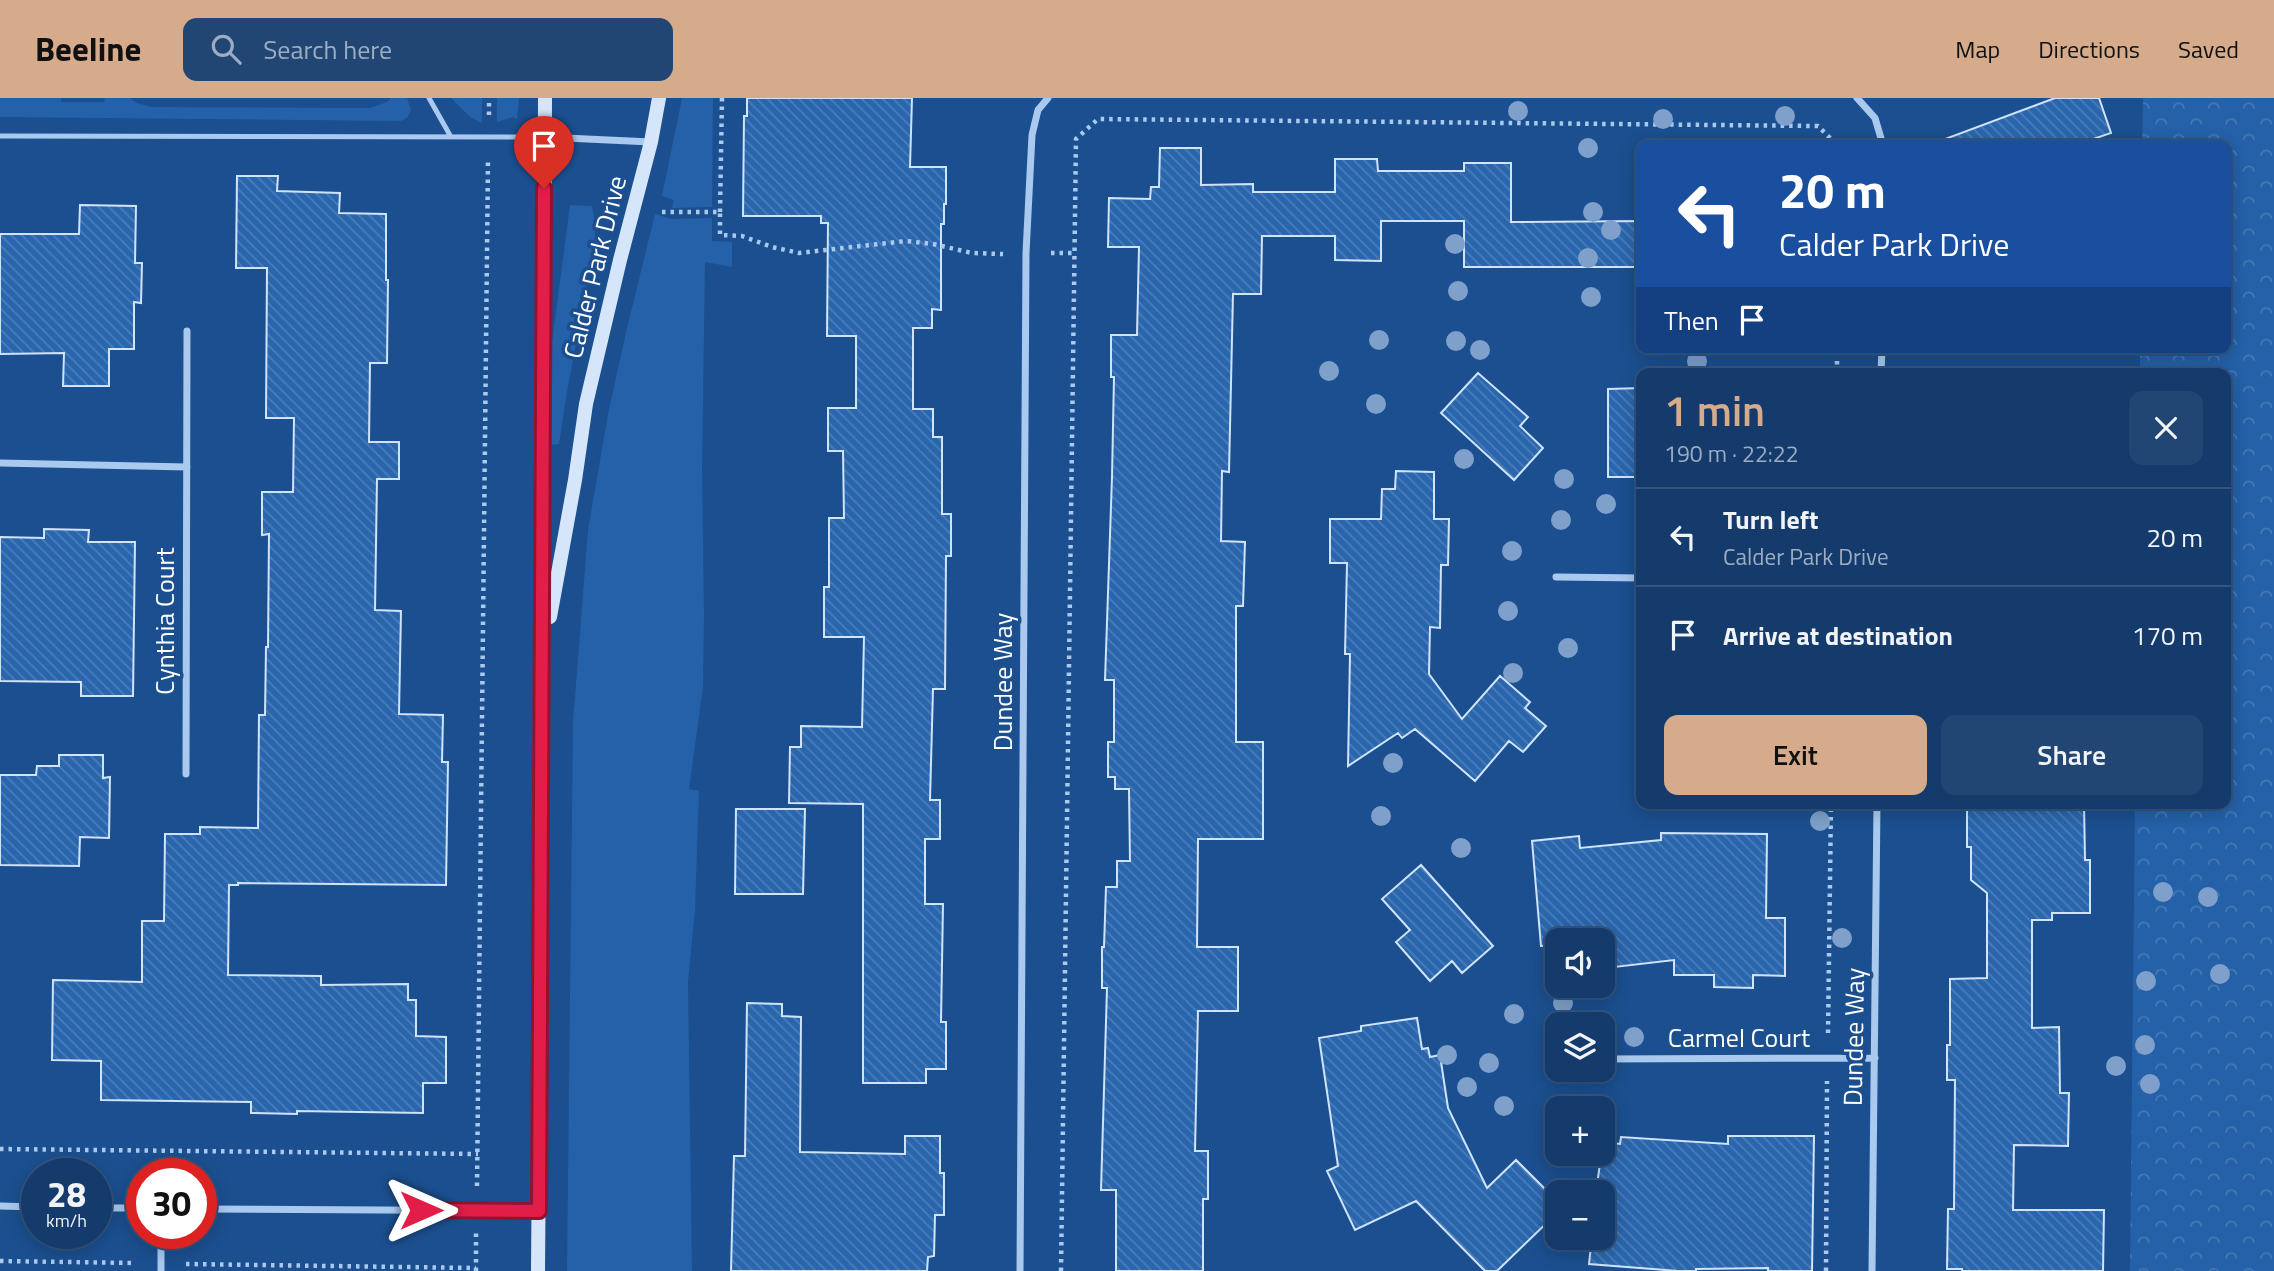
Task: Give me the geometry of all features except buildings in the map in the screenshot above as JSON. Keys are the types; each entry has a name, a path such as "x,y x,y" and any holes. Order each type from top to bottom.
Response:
{"street":[{"name":"Calder Park Drive","path":"538,1271 545,98"},
{"name":"Calder Park Drive","path":"543,655 586,404 651,142 659,98"},
{"name":"Dundee Way","path":"1020,1271 1026,253 1032,135 1038,110 1048,98"},
{"path":"1857,98 1875,118 1882,140"},
{"path":"544,137 651,142"},
{"name":"Cynthia Court","path":"186,774 187,331"},
{"path":"0,463 187,467"},
{"path":"1556,577 1636,578"},
{"name":"Dundee Way","path":"1872,1271 1877,809"},
{"name":"Carmel Court","path":"1615,1059 1875,1058"},
{"path":"0,1206 21,1207"},
{"path":"217,1209 539,1211"},
{"path":"161,1249 161,1267"}],"lane":[{"path":"429,98 451,137"},
{"path":"0,136 544,137"}],"path":[{"path":"0,1149 478,1154 489,98"},
{"path":"722,98 720,235 742,236 799,253 906,241 972,253 1074,253"},
{"path":"1062,1271 1076,139 1098,119 1818,126 1832,140"},
{"path":"634,209 680,213 720,212"},
{"path":"0,1262 161,1267 476,1270"}],"green space":[{"path":"0,98 61,98 61,102 104,102 105,98 130,98 151,107 370,108 391,98 407,98 411,110 407,118 401,121 0,117"},
{"path":"451,98 482,98 482,123 470,117"},
{"path":"497,98 519,98 517,119 513,117 497,122"},
{"path":"682,98 713,98 712,207 672,208 674,200 662,196"},
{"path":"2143,98 2274,98 2274,1271 2130,1271 2135,809 2231,809 2231,368 2140,368 2140,354 2231,354 2231,140 2142,140"},
{"path":"570,205 592,206 595,244 559,444 550,445 552,342"},
{"path":"655,214 671,219 712,218 712,241 732,242 732,267 705,262 703,687 689,789 699,791 695,910 688,982 692,1271 567,1271 573,722 588,530 608,414"}],"route":[{"path":"421,1210 539,1211 544,188"}]}
